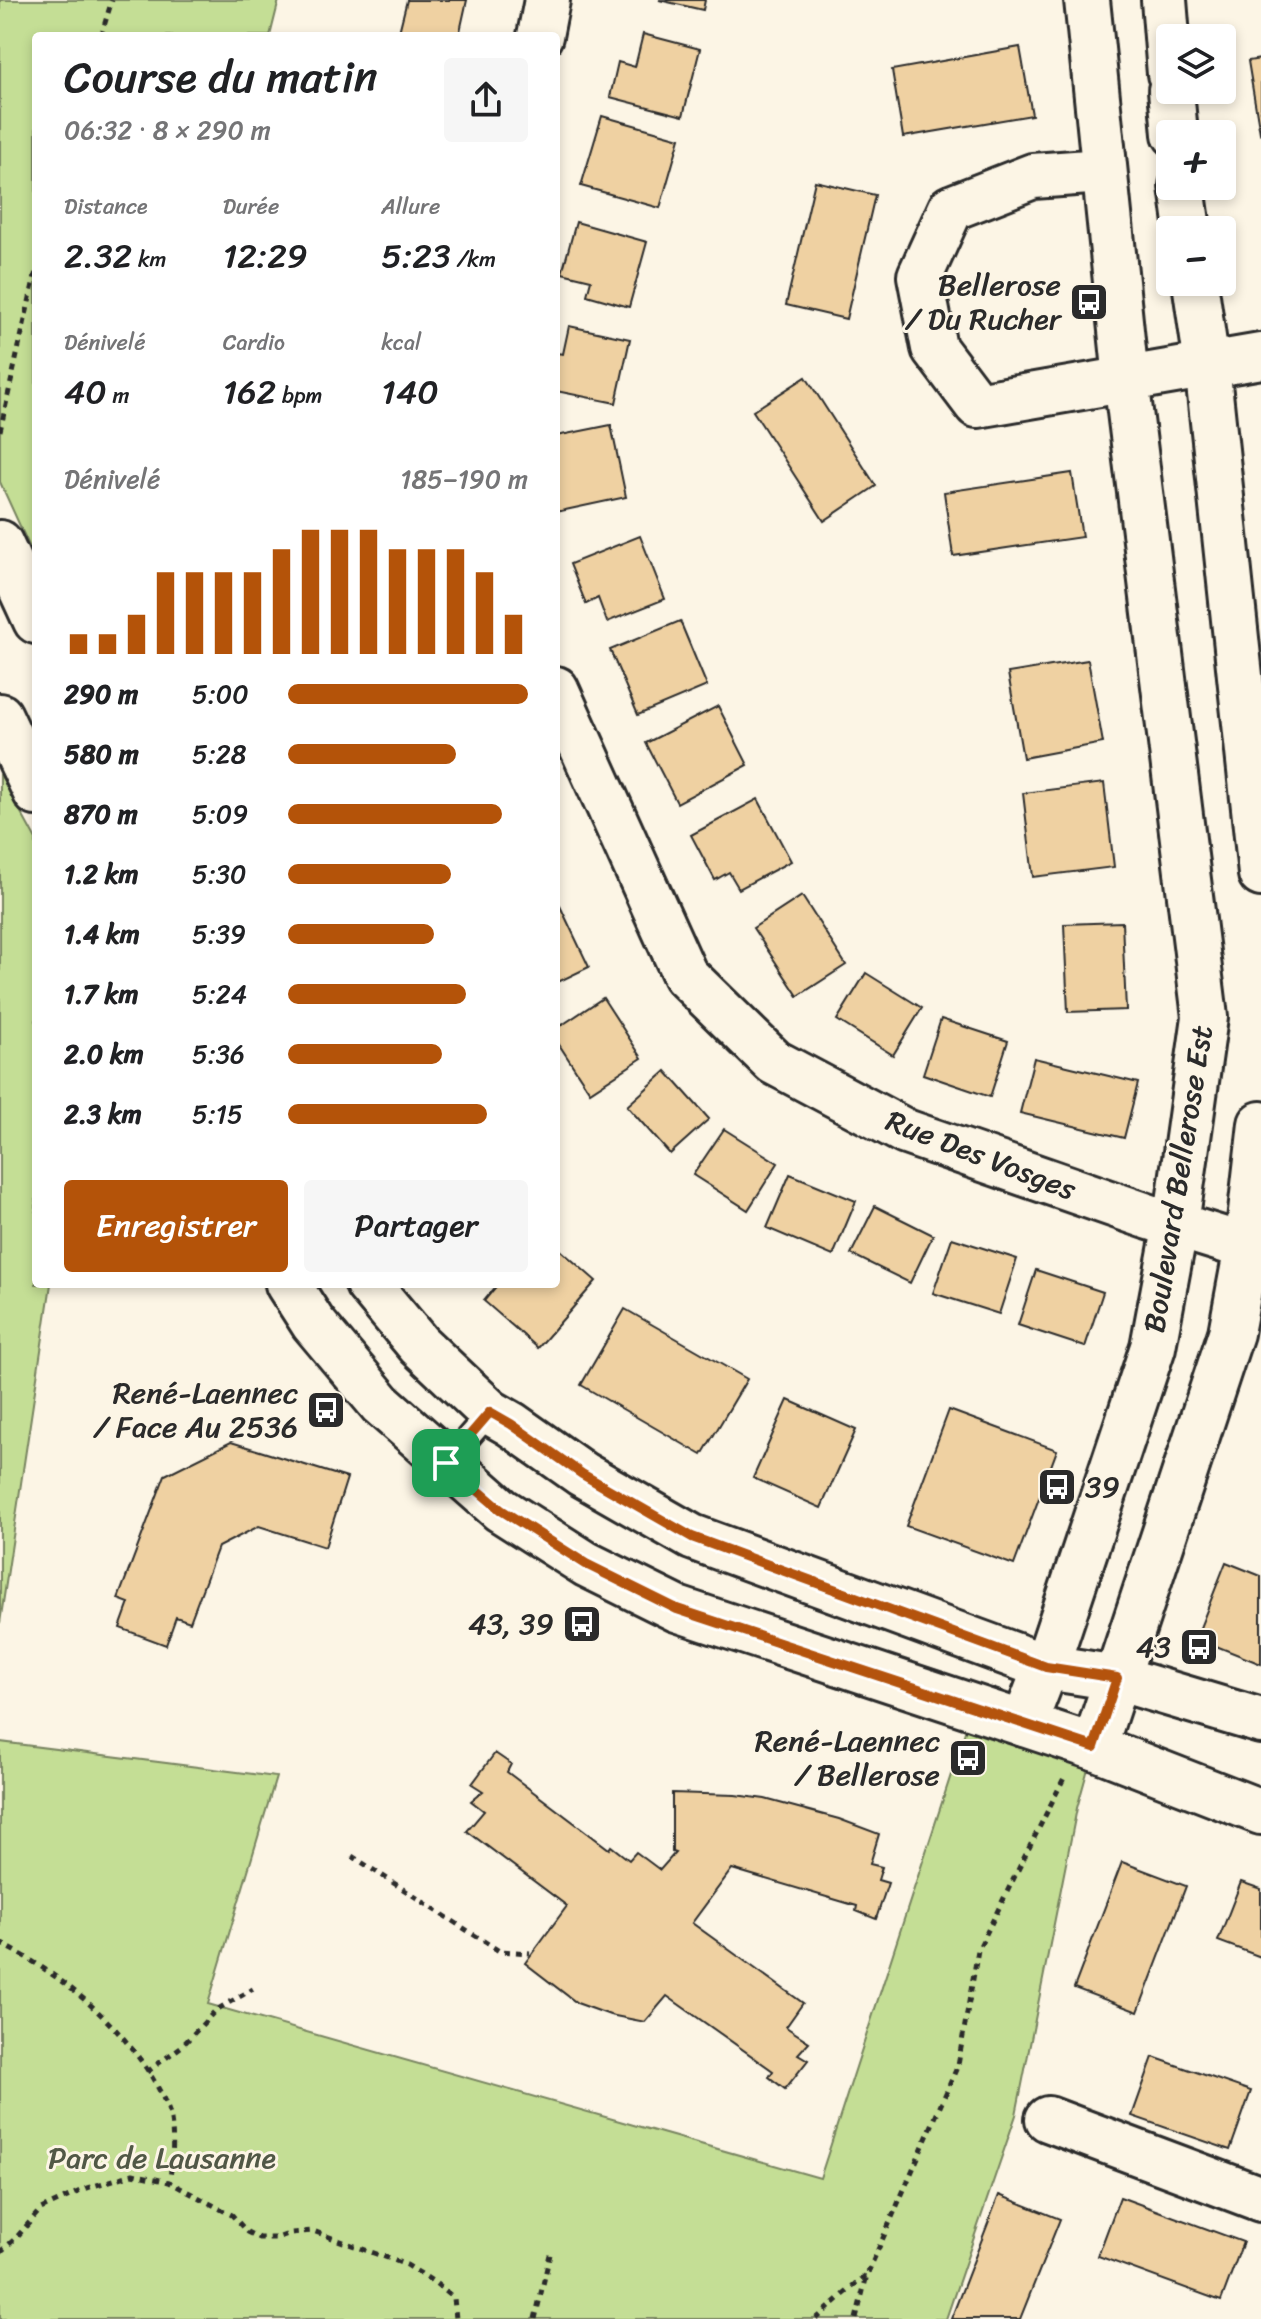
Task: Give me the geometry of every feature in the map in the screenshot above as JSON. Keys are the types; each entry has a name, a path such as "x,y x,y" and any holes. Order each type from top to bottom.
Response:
{"street":[{"path":"541,32 547,0"},
{"name":"Boulevard Bellerose Est","path":"1024,1724 1153,1347 1176,1224 1205,1017 1126,379 1087,0"},
{"path":"1164,0 1166,24"},
{"path":"1103,171 1033,176 951,208 920,276 934,348 977,405 1261,356"},
{"path":"1197,296 1261,874"},
{"path":"0,543 32,612"},
{"name":"Rue Des Vosges","path":"560,698 685,975 774,1062 906,1132 1247,1247"},
{"path":"0,716 32,784"},
{"path":"1086,1745 1117,1678 1231,1333 1247,1247 1261,1124"},
{"path":"291,1288 313,1323 381,1404 501,1510 586,1564 677,1609 1086,1745 1261,1812"},
{"path":"371,1288 419,1345 490,1412 582,1474 692,1537 1046,1667 1117,1678 1261,1721"},
{"path":"1048,2119 1261,2199"}],"lane":[{"path":"446,1463 490,1412"}],"path":[{"path":"102,32 112,0"},
{"path":"0,431 32,289"},
{"path":"856,2319 867,2275 958,2065 978,1950 1086,1745"},
{"path":"352,1856 499,1951 530,1953"},
{"path":"0,1943 36,1961 85,2001 128,2043 170,2111 173,2165 169,2182"},
{"path":"147,2072 182,2046 216,2010 253,1989"},
{"path":"0,2252 41,2209 87,2188 133,2174 169,2182 232,2215 247,2232 259,2238 313,2231 407,2265 454,2298 456,2319"},
{"path":"535,2319 551,2250"},
{"path":"816,2319 867,2275"}],"green space":[{"path":"0,0 279,0 271,32 32,32 32,552 0,482"},
{"path":"0,774 32,833 32,1288 50,1288 0,1623"},
{"name":"Parc de Lausanne","path":"973,1707 1094,1747 1077,1808 1016,2115 946,2319 0,2319 0,1742 276,1777 208,2004 820,2178"}],"building":[{"path":"407,0 467,0 460,32 399,32"},
{"path":"659,0 705,0 703,10"},
{"path":"643,34 700,49 683,116 610,97 618,62 635,67"},
{"path":"1020,47 1032,115 903,137 892,70"},
{"path":"1261,59 1261,132 1260,133 1248,61"},
{"path":"602,116 680,138 660,208 581,186"},
{"path":"815,181 875,195 846,319 786,305"},
{"path":"576,222 647,242 629,307 587,295 591,280 562,273"},
{"path":"569,326 630,339 616,403 560,392 560,354 563,354"},
{"path":"806,377 876,486 824,521 753,411"},
{"path":"611,425 626,497 560,511 560,435"},
{"path":"1072,473 1082,537 953,556 944,492"},
{"path":"640,536 665,599 607,622 598,598 586,604 570,564"},
{"path":"680,621 707,686 638,715 610,650"},
{"path":"1088,660 1103,743 1023,758 1008,673"},
{"path":"718,706 748,765 677,803 646,743"},
{"path":"1104,783 1114,867 1033,877 1023,793"},
{"path":"758,799 791,861 739,889 729,872 715,880 691,835"},
{"path":"802,896 846,965 798,996 753,928"},
{"path":"560,906 589,967 560,981"},
{"path":"1122,922 1126,1010 1068,1012 1064,924"},
{"path":"866,973 922,1008 893,1055 837,1020"},
{"path":"603,998 642,1058 590,1092 560,1046 560,1026"},
{"path":"941,1019 1008,1041 990,1097 923,1074"},
{"path":"1034,1058 1138,1083 1124,1138 1020,1113"},
{"path":"666,1071 709,1119 670,1154 627,1106"},
{"path":"724,1129 778,1163 748,1210 693,1175"},
{"path":"790,1174 856,1201 833,1256 767,1228"},
{"path":"875,1206 933,1235 910,1283 851,1254"},
{"path":"952,1238 1017,1259 999,1314 933,1293"},
{"path":"560,1250 596,1281 538,1348 484,1301 495,1288 560,1288"},
{"path":"1036,1270 1103,1292 1085,1347 1018,1325"},
{"path":"625,1309 747,1379 702,1455 581,1385"},
{"path":"788,1400 856,1430 821,1508 753,1478"},
{"path":"949,1410 1057,1450 1014,1565 906,1526"},
{"path":"231,1442 347,1478 325,1547 259,1526 218,1547 190,1622 176,1617 166,1645 120,1628 129,1603 118,1599 165,1475"},
{"path":"1226,1562 1261,1576 1261,1664 1196,1638"},
{"path":"495,1753 511,1764 507,1772 609,1849 611,1846 629,1860 636,1852 660,1870 675,1853 672,1852 672,1793 765,1799 839,1819 879,1834 870,1864 882,1867 878,1880 888,1883 876,1919 856,1911 857,1906 732,1869 692,1923 803,2003 786,2027 809,2042 798,2054 808,2060 785,2089 769,2077 773,2071 667,1996 645,2022 610,2015 577,2003 525,1963 567,1906 467,1831 484,1811 471,1801 483,1791 472,1784"},
{"path":"1122,1862 1186,1886 1138,2012 1074,1988"},
{"path":"1241,1882 1261,1889 1261,1957 1218,1941"},
{"path":"1153,2057 1251,2091 1230,2150 1132,2116"},
{"path":"999,2195 1060,2219 1020,2319 951,2319"},
{"path":"1120,2197 1243,2242 1221,2301 1098,2256"}],"place":[{"name":"Bellerose / Du Rucher","path":"1089,302"},
{"name":"René-Laennec / Face Au 2536","path":"326,1410"},
{"name":"39","path":"1057,1487"},
{"name":"43, 39","path":"582,1624"},
{"name":"43","path":"1199,1647"},
{"name":"René-Laennec / Bellerose","path":"968,1758"}],"route":[{"path":"490,1412 582,1474 692,1537 1046,1667 1117,1678 1094,1747 677,1609 586,1564 501,1510 446,1463 490,1412"}]}
